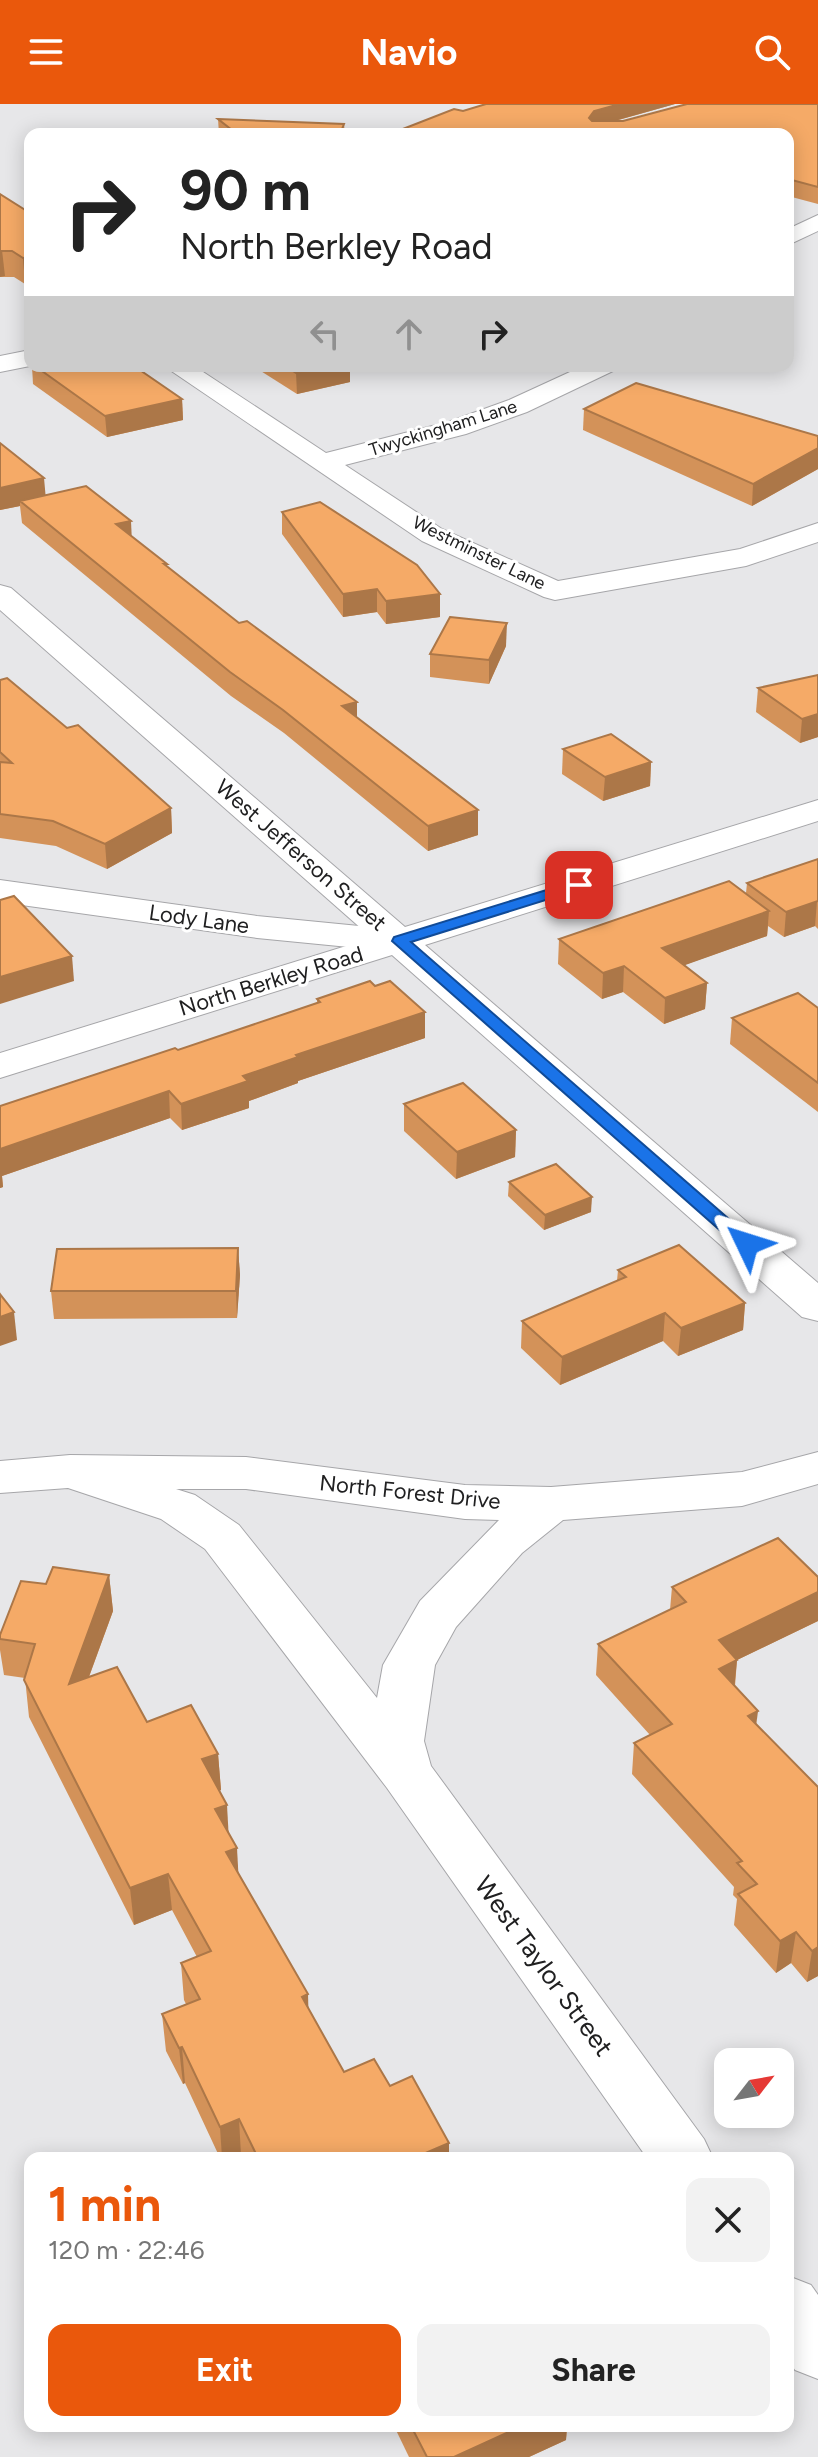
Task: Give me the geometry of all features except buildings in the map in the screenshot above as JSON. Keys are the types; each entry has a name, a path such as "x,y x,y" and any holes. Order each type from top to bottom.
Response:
{"street":[{"path":"794,235 818,222"},
{"path":"0,364 24,359"},
{"name":"Westminster Lane","path":"186,372 432,535 555,591 746,557 818,532"},
{"name":"Twyckingham Lane","path":"323,462 457,428 518,406 591,372"},
{"name":"West Jefferson Street","path":"0,594 818,1307"},
{"name":"North Berkley Road","path":"0,1066 818,810"},
{"name":"Lody Lane","path":"0,891 257,927 400,941"},
{"name":"North Forest Drive","path":"0,1477 70,1471 246,1473 465,1502 551,1504 742,1489 818,1468"},
{"name":"West Taylor Street","path":"70,1471 178,1507 222,1537 406,1773 678,2152"},
{"name":"West Taylor Street","path":"406,1773 397,1741 409,1665 438,1614 505,1541 551,1504"},
{"path":"794,2314 818,2348"}],"route":[{"path":"579,885 400,941 747,1244"}]}
